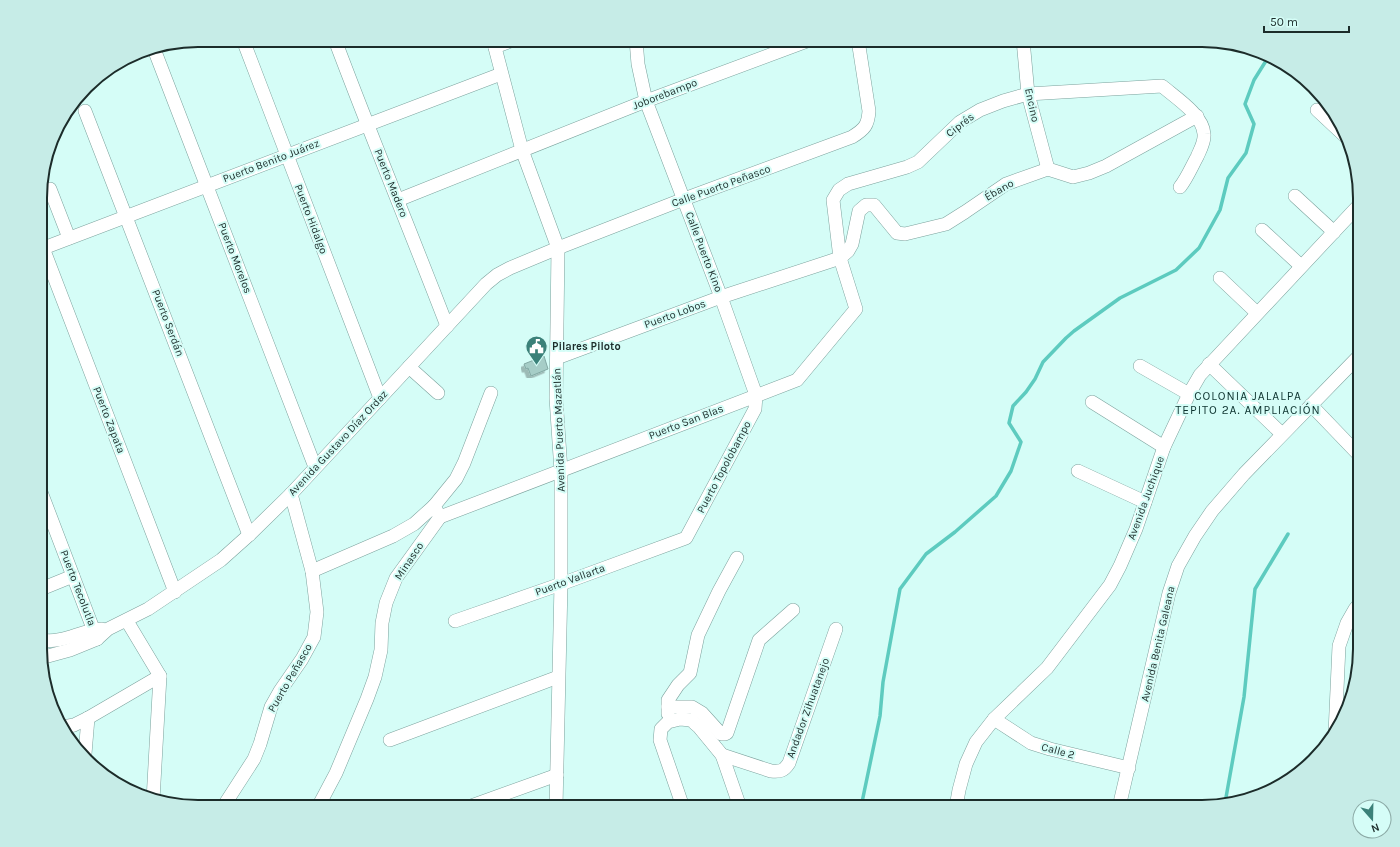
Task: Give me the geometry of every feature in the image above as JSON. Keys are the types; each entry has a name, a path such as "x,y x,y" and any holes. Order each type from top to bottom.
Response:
{"street":[{"name":"Puerto Hidalgo","path":"246,47 380,398"},
{"name":"Puerto Madero","path":"341,47 367,125 447,326"},
{"name":"Avenida Puerto Mazatlán","path":"495,47 522,150 558,248 558,358 556,398 561,471 561,584 556,800"},
{"name":"Calle Puerto Kino","path":"637,47 638,64 646,101 721,297 756,395"},
{"name":"Joborebampo","path":"398,200 646,101 791,47"},
{"name":"Calle Puerto Peñasco","path":"558,248 684,199 852,137 862,131 868,122 869,111 859,47"},
{"name":"Encino","path":"1024,47 1028,94 1048,169"},
{"name":"Puerto Morelos","path":"156,53 315,467"},
{"name":"Puerto Benito Juárez","path":"47,246 501,74"},
{"name":"Ciprés","path":"840,258 833,200 839,190 848,184 907,167 918,162 960,122 1003,101 1028,94 1162,86 1197,116"},
{"path":"1317,110 1335,127"},
{"name":"Puerto Serdán","path":"86,111 249,535"},
{"path":"1048,169 1073,177 1089,173 1106,166 1197,116 1202,124 1205,135 1203,144 1187,178 1180,187"},
{"name":"Ébano","path":"840,258 848,251 852,244 859,211 866,205 874,205 898,233 904,234 946,224 1006,184 1048,169"},
{"path":"50,189 69,238"},
{"path":"1295,196 1334,232"},
{"name":"Avenida Juchique","path":"957,800 966,764 976,742 994,719 1047,668 1110,585 1136,529 1164,447 1189,394 1200,375 1353,212"},
{"path":"1262,230 1301,266"},
{"name":"Avenida Gustavo Díaz Ordaz","path":"47,656 70,650 95,635 148,610 221,560 291,494 486,284 497,275 558,248"},
{"name":"Puerto Lobos","path":"558,358 721,297 840,258"},
{"name":"Puerto San Blas","path":"437,511 561,471 797,380 856,309 840,258"},
{"name":"Puerto Zapata","path":"47,261 175,592"},
{"path":"1220,278 1257,313"},
{"name":"Avenida Benita Galeana","path":"1121,800 1169,593 1178,566 1195,536 1212,511 1244,474 1353,362"},
{"path":"1209,364 1282,434"},
{"path":"1140,366 1189,394"},
{"path":"409,367 438,393"},
{"name":"Minasco","path":"322,800 336,773 375,677 381,650 382,623 386,603 396,578 459,474 491,393"},
{"name":"Puerto Topolobampo","path":"686,538 755,409 756,395"},
{"path":"1092,402 1164,447"},
{"path":"1311,405 1353,450"},
{"path":"1078,470 1145,502"},
{"name":"Puerto Peñasco","path":"228,800 254,759 271,707 302,659 314,637 317,612 312,571 291,494"},
{"name":"Puerto Tecolutla","path":"47,508 95,635"},
{"path":"312,571 393,536 437,511"},
{"name":"Puerto Vallarta","path":"455,621 686,538"},
{"path":"668,722 668,700 678,685 690,673 698,635 737,558"},
{"path":"47,587 73,576"},
{"path":"668,706 692,707 702,713 721,734 727,733 758,640 793,610"},
{"path":"1336,719 1340,646 1347,623 1353,612"},
{"path":"127,621 160,676 153,793"},
{"name":"Andador Zihuatanejo","path":"722,754 771,771 778,772 785,769 789,763 836,629"},
{"name":"Avenida Gustavo Díaz Ordaz","path":"47,641 95,635"},
{"path":"68,726 74,725 88,718 160,676"},
{"path":"390,740 558,677"},
{"path":"85,750 88,718"},
{"path":"681,800 660,740 661,729 668,722 680,719 691,720 722,754 738,800"},
{"name":"Calle 2","path":"994,719 1031,743 1050,750 1129,768"},
{"path":"488,800 557,776"}],"building":[{"name":"Pilares Piloto","path":"544,356 548,369 531,376 528,368 526,369 524,364"}],"waterway":[{"path":"862,800 880,716 883,682 900,589 926,554 955,532 996,496 1011,471 1021,442 1009,423 1013,406 1026,392 1035,379 1043,362 1074,331 1120,298 1176,270 1199,248 1220,210 1228,178 1246,153 1254,124 1245,104 1254,80 1266,61"},
{"path":"1226,798 1244,697 1255,589 1288,534"}],"place":[{"name":"Pilares Piloto","path":"536,366"}],"district":[{"name":"COLONIA JALALPA TEPITO 2A. AMPLIACIÓN","path":"1248,403"}]}
